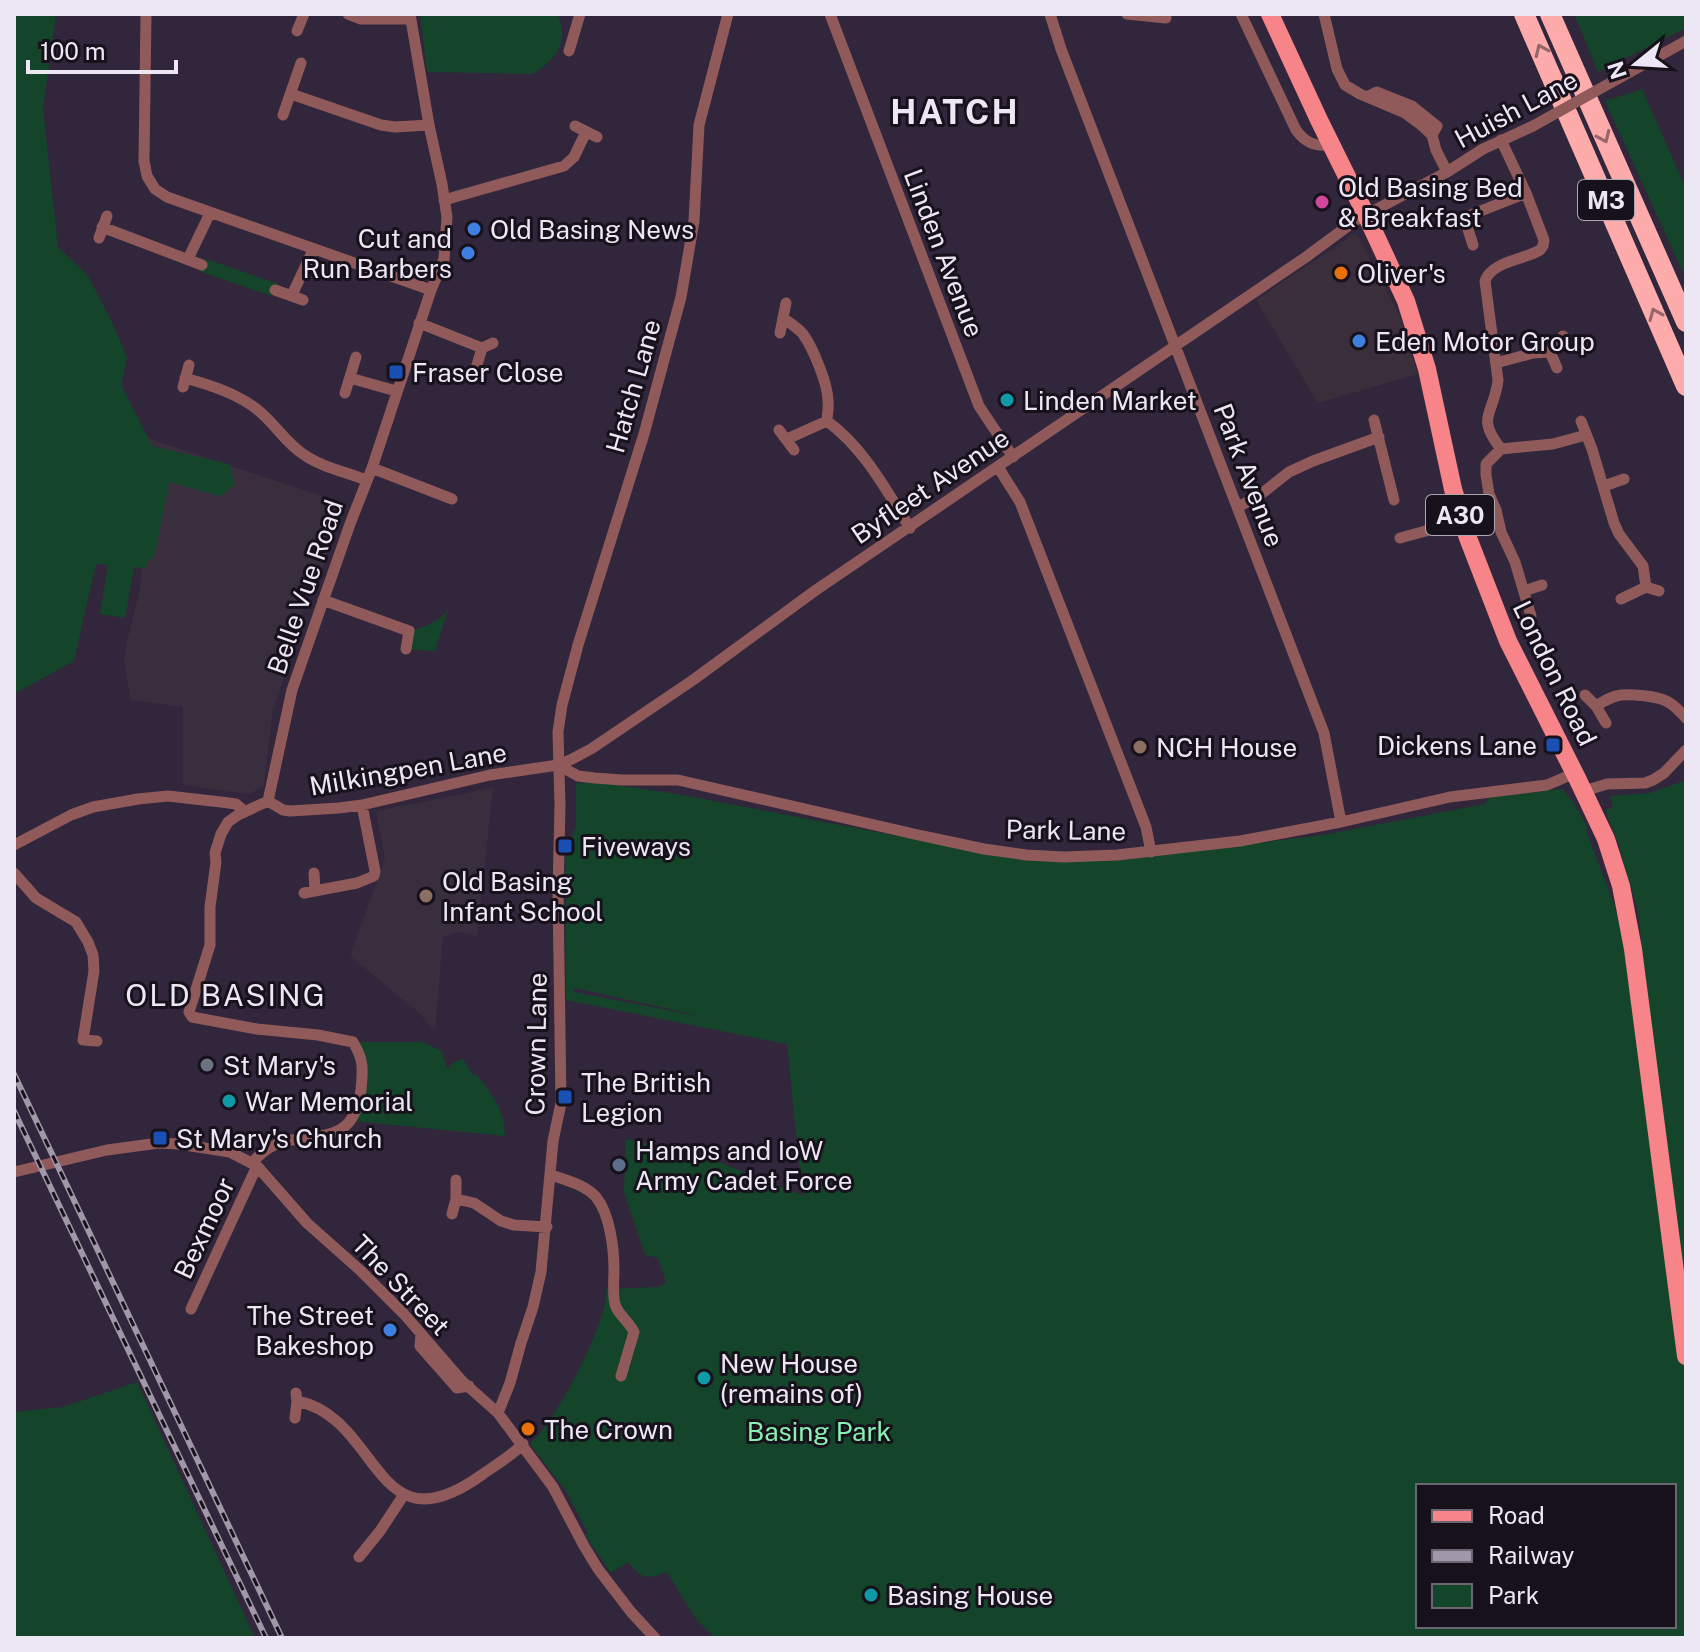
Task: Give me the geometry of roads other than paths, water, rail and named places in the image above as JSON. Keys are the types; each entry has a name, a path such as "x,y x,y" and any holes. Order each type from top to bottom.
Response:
{"highway":[{"name":"M3","path":"1524,14 1686,386"},
{"name":"M3","path":"1550,14 1686,322"}],"main road":[{"name":"London Road","path":"1270,14 1412,318 1462,521 1498,620 1584,791 1611,852 1630,926 1686,1356"}],"street":[{"path":"146,14 144,161 147,176 155,189 167,197 210,213 431,290"},
{"path":"297,31 304,14"},
{"path":"348,14 361,19 411,16"},
{"name":"Hatch Lane","path":"558,765 558,732 568,679 644,434 681,297 694,221 699,125 728,14"},
{"name":"Linden Avenue","path":"830,14 979,406 1013,457"},
{"name":"Park Avenue","path":"1050,14 1324,733 1341,822"},
{"path":"1127,14 1165,19"},
{"path":"1241,14 1296,130 1303,140 1315,145 1330,144"},
{"path":"1324,14 1337,69 1345,85 1405,113 1420,124 1432,135 1447,172"},
{"name":"Belle Vue Road","path":"268,801 292,690 444,259 447,217 411,16"},
{"path":"569,51 575,22"},
{"name":"Huish Lane","path":"1366,215 1686,41"},
{"path":"283,115 301,63"},
{"path":"291,94 381,125 429,125"},
{"path":"444,200 564,166 574,157 586,132"},
{"path":"1501,140 1544,240 1543,246 1535,253 1496,268 1487,274 1485,281 1498,380 1497,394 1486,422 1489,433 1501,449"},
{"path":"1450,223 1526,193"},
{"path":"188,259 210,213"},
{"name":"Byfleet Avenue","path":"558,765 591,749 681,688 816,590 1366,215"},
{"path":"1464,217 1473,245"},
{"path":"103,227 202,265"},
{"path":"275,290 298,298 313,250"},
{"path":"780,333 786,303"},
{"path":"783,318 804,335 826,384 827,421"},
{"path":"419,323 488,345 474,375"},
{"path":"1496,363 1533,353 1550,352 1563,336"},
{"path":"1550,352 1557,368"},
{"path":"345,393 356,357"},
{"path":"189,365 184,382 208,384 248,402 306,456 452,499"},
{"path":"350,378 396,391"},
{"path":"1374,420 1394,500"},
{"path":"787,440 827,421"},
{"path":"827,421 844,434 863,457 910,528"},
{"path":"1581,421 1614,523 1643,566 1646,587"},
{"path":"1531,616 1487,485 1486,464 1501,449 1553,444 1586,435"},
{"path":"1238,507 1260,495 1289,472 1379,437"},
{"path":"998,467 1020,502 1146,827 1151,852"},
{"path":"1604,486 1624,479"},
{"path":"1376,486 1390,482"},
{"path":"1401,539 1462,521"},
{"path":"1524,591 1542,585"},
{"path":"1621,599 1646,587 1659,591"},
{"path":"323,600 409,631 406,649"},
{"path":"1585,695 1606,723"},
{"path":"1596,706 1622,695 1655,698 1672,704 1686,718"},
{"path":"1584,791 1607,784 1653,780 1686,750"},
{"name":"Milkingpen Lane","path":"268,801 283,810 315,811 362,805 490,775 558,765"},
{"name":"Park Lane","path":"558,765 586,777 678,780 914,834 1027,855 1064,857 1151,852 1240,841 1450,797 1547,785 1575,773"},
{"name":"Crown Lane","path":"498,1413 533,1307 541,1272 553,1141 560,1115 558,765"},
{"path":"14,845 71,815 93,807 138,799 168,796 221,802 236,804 244,811"},
{"path":"255,1164 261,1154 279,1142 332,1134 352,1122 363,1074 362,1056 353,1042 257,1029 192,1017 189,1012 210,945 216,846 228,822 268,801"},
{"path":"314,873 310,892 357,883 374,876 362,805"},
{"path":"14,873 36,898 76,922 88,942 94,971 83,1040 97,1041"},
{"name":"The Street","path":"14,1172 107,1150 159,1143 230,1152 255,1164 307,1223 361,1271 404,1314 442,1359 498,1413 553,1487 598,1569 655,1638"},
{"name":"Bexmoor","path":"191,1309 255,1164"},
{"path":"551,1175 586,1190 596,1197 602,1209 614,1255 615,1307 634,1332 621,1376"},
{"path":"452,1214 456,1180"},
{"path":"456,1199 474,1203 501,1221 514,1225 547,1227"},
{"path":"295,1418 297,1397 326,1411 403,1496 433,1498 449,1495 464,1488 523,1444"},
{"path":"359,1557 403,1496"}],"railway":[{"path":"14,1074 282,1638"},
{"path":"14,1111 266,1638"}],"place":[{"name":"Old Basing Bed & Breakfast","path":"1322,202"},
{"name":"Old Basing News","path":"474,229"},
{"name":"Cut and Run Barbers","path":"468,253"},
{"name":"Oliver's","path":"1341,273"},
{"name":"Eden Motor Group","path":"1359,341"},
{"name":"Fraser Close","path":"396,372"},
{"name":"Linden Market","path":"1007,400"},
{"name":"Dickens Lane","path":"1553,745"},
{"name":"NCH House","path":"1140,747"},
{"name":"Fiveways","path":"565,846"},
{"name":"Old Basing Infant School","path":"426,896"},
{"name":"St Mary's","path":"207,1065"},
{"name":"The British Legion","path":"565,1097"},
{"name":"War Memorial","path":"229,1101"},
{"name":"St Mary's Church","path":"160,1138"},
{"name":"Hamps and IoW Army Cadet Force","path":"619,1165"},
{"name":"The Street Bakeshop","path":"390,1330"},
{"name":"New House (remains of)","path":"704,1378"},
{"name":"The Crown","path":"528,1429"},
{"name":"Basing House","path":"871,1595"}],"district":[{"name":"HATCH","path":"955,112"},
{"name":"OLD BASING","path":"226,995"}],"park label":[{"name":"Basing Park","path":"819,1431"}]}
